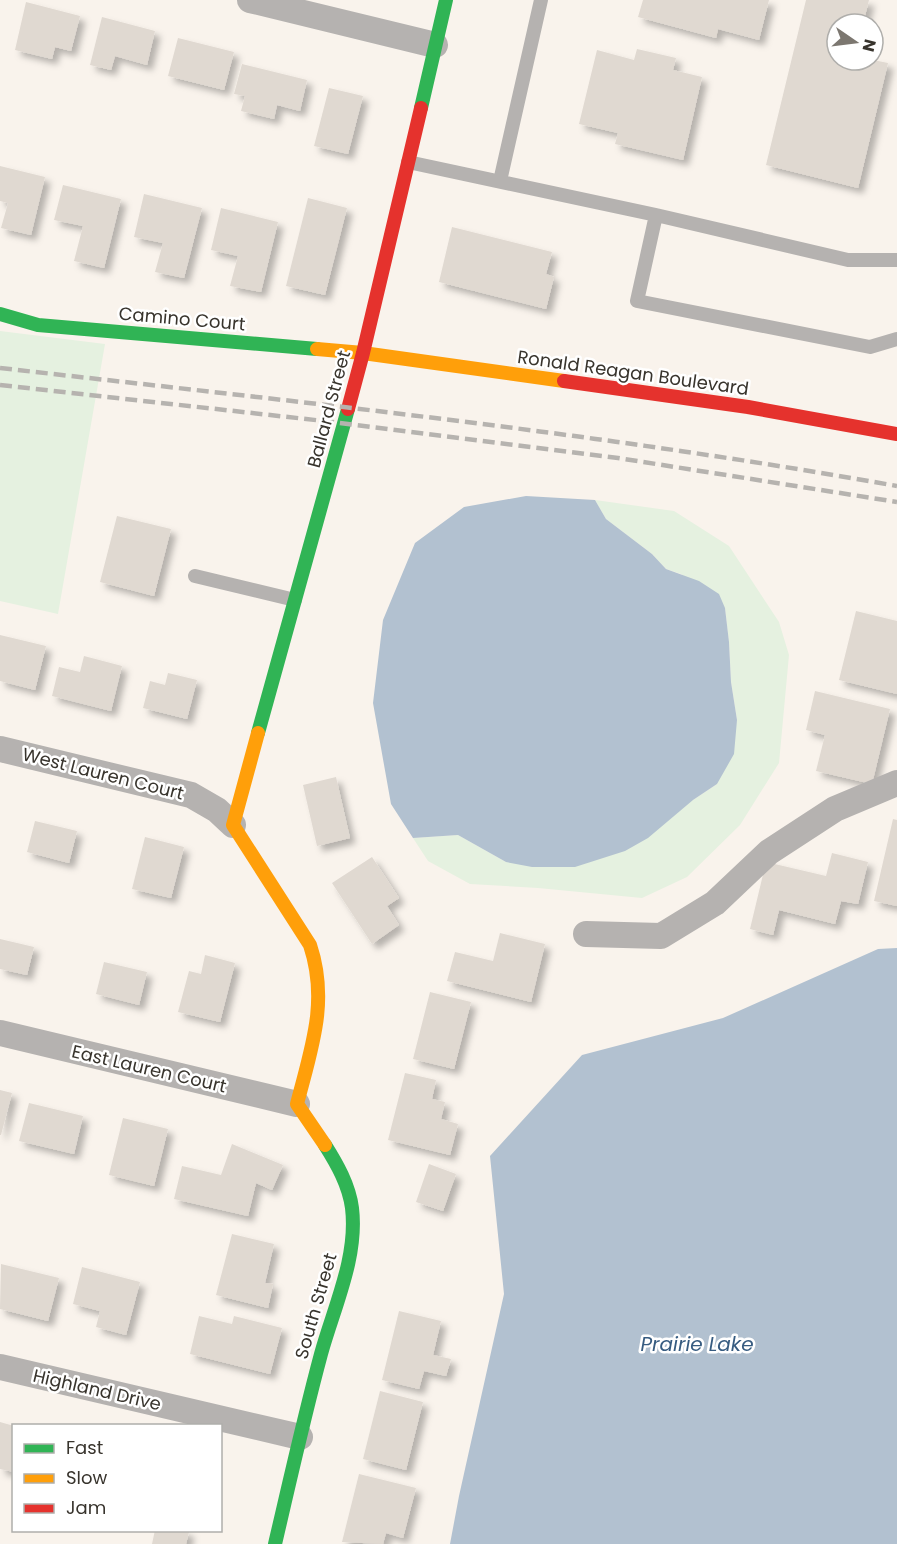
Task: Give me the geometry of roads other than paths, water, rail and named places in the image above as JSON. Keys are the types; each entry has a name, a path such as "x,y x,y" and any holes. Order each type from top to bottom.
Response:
{"street":[{"path":"250,0 435,45"},
{"name":"Ballard Street","path":"233,825 363,353 446,0"},
{"name":"Camino Court","path":"0,314 38,325 363,353"},
{"name":"Ronald Reagan Boulevard","path":"363,353 748,408 897,434"},
{"name":"West Lauren Court","path":"0,749 191,795 217,810 233,825"},
{"path":"586,934 662,936 715,903 769,852 836,809 897,783"},
{"path":"233,825 310,945 317,966 319,994 315,1029 297,1104"},
{"name":"East Lauren Court","path":"0,1034 297,1104"},
{"name":"South Street","path":"275,1544 321,1351 351,1252 352,1206 340,1170 297,1104"},
{"name":"Highland Drive","path":"0,1367 300,1437"}],"lane":[{"path":"500,181 541,0"},
{"path":"408,162 656,215 848,260 897,260"},
{"path":"656,215 637,301 870,347 897,339"},
{"path":"195,576 295,600"}],"water":[{"path":"526,496 595,500 606,519 652,554 666,569 699,581 719,594 725,608 731,682 737,720 734,754 717,784 693,800 648,838 625,851 575,867 532,867 506,862 458,835 413,838 391,804 373,703 383,620 415,543 464,507"},
{"name":"Prairie Lake","path":"897,948 897,1544 450,1544 504,1294 490,1156 582,1055 723,1018 878,949"}],"railway":[{"path":"0,368 562,434 897,486"},
{"path":"0,385 324,421 618,458 897,502"}]}
